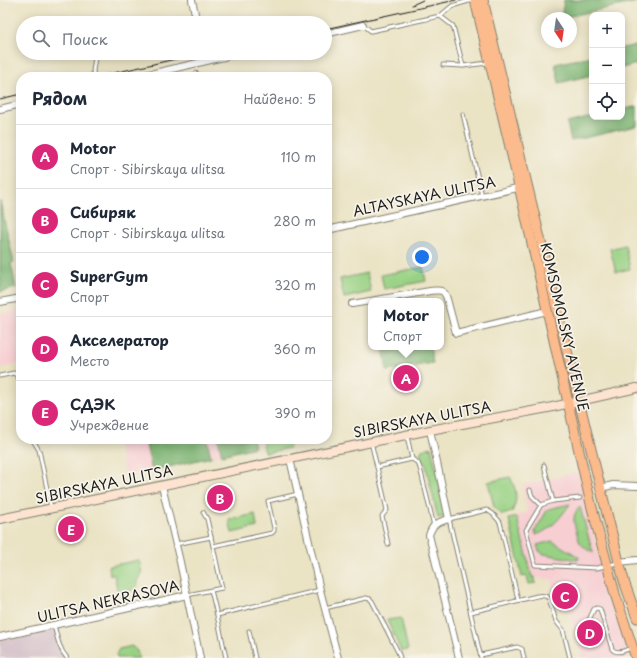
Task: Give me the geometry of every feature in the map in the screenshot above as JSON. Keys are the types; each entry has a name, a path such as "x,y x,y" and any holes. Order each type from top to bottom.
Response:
{"main road":[{"name":"KOMSOMOLSKY AVENUE","path":"475,0 625,584 637,618"},
{"name":"KOMSOMOLSKY AVENUE","path":"483,0 523,186 547,311 591,504 615,594 636,658"},
{"name":"SIBIRSKAYA ULITSA","path":"0,519 430,430 548,408 637,388"}],"street":[{"path":"192,0 195,16"},
{"path":"332,32 363,25"},
{"path":"159,72 211,60"},
{"path":"0,109 16,105"},
{"name":"ALTAYSKAYA ULITSA","path":"332,229 523,186"},
{"path":"388,298 436,290 443,291 446,294 456,333 547,311"},
{"path":"0,302 16,299"},
{"path":"352,304 368,301"},
{"path":"430,430 449,518 437,522 432,528 430,535 459,658"},
{"path":"290,459 320,590 338,658"},
{"path":"601,488 613,485 637,486"},
{"path":"162,486 200,658"},
{"path":"620,562 637,560"},
{"name":"ULITSA NEKRASOVA","path":"0,637 187,595"}],"lane":[{"path":"363,25 371,31 440,16 452,6 472,0"},
{"path":"440,16 453,26 463,66"},
{"path":"93,72 95,60"},
{"path":"442,65 463,66 490,62"},
{"path":"463,114 482,196"},
{"path":"0,376 16,375"},
{"path":"407,435 412,460"},
{"path":"371,442 387,510 382,516 388,544"},
{"path":"35,444 39,450 51,508"},
{"path":"377,467 412,460 418,463 434,526"},
{"path":"544,465 553,500"},
{"path":"530,490 532,496 541,505"},
{"path":"203,512 207,519 213,546 272,533 274,528 268,501 298,494"},
{"path":"580,498 553,500 541,505 526,530 535,565 597,568 620,562"},
{"path":"518,600 500,522 487,510 449,518 481,657 517,647 522,649 524,658"},
{"path":"176,544 211,537"},
{"name":"ULITSA NEKRASOVA","path":"187,595 222,588 213,546"},
{"path":"211,590 226,658"},
{"path":"217,615 320,590"},
{"path":"471,612 541,595 547,596 556,621 563,630 570,658"},
{"path":"325,608 366,598 370,599 400,658"},
{"path":"588,622 594,609 600,609 611,647 614,652 633,647"},
{"path":"54,625 59,643 64,655 67,658"},
{"path":"249,631 255,658"},
{"path":"618,652 618,658"}],"shaded area":[{"path":"16,310 16,364 0,368 0,314"},
{"path":"118,444 254,444 255,447 125,477"},
{"path":"578,472 610,600 629,658 582,658 568,605 565,605 560,585 553,587 551,578 545,580 542,578 535,579 532,577 516,515 528,512 523,485"},
{"path":"59,627 65,658 0,658 0,640"}],"green space":[{"path":"564,0 637,0 637,2 577,15 577,12 562,12"},
{"path":"637,45 637,64 625,67 625,47"},
{"path":"589,57 589,76 559,83 555,64"},
{"path":"637,106 637,126 571,141 567,123 589,118 589,120 625,120 625,109"},
{"path":"0,201 14,262 11,263 16,288 0,292"},
{"path":"625,245 630,269 616,272 610,249"},
{"path":"423,267 426,281 384,289 381,275"},
{"path":"367,273 371,292 344,298 340,279"},
{"path":"384,350 431,350 433,363 387,371"},
{"path":"208,444 211,457 152,471 146,445"},
{"path":"219,444 254,444 255,447 222,455"},
{"path":"263,444 288,444 289,448 266,453"},
{"path":"431,447 447,516 438,518 425,462 418,458 422,450"},
{"path":"510,477 514,486 516,499 512,512 502,515 494,507 488,482"},
{"path":"570,504 551,526 536,535 535,531 548,509"},
{"path":"580,507 593,553 580,543 574,523 575,513"},
{"path":"255,514 257,527 232,533 229,520"},
{"path":"517,517 532,577 534,577 536,583 529,584 527,576 522,577 509,519"},
{"path":"552,541 579,557 578,560 544,554 539,551 537,545"},
{"path":"139,560 142,574 137,581 137,589 118,593 114,574 110,575 109,566"},
{"path":"401,618 408,650 401,651 387,620"},
{"path":"132,646 137,651 139,658 117,658 116,655 119,649"}],"tram line":[{"path":"412,5 423,0"},
{"path":"332,27 456,0"},
{"path":"118,72 171,60"},
{"path":"0,99 16,95"}],"place":[{"name":"Motor","path":"406,378"},
{"name":"Сибиряк","path":"220,498"},
{"name":"СДЭК","path":"71,529"},
{"name":"SuperGym","path":"565,596"},
{"name":"Акселератор","path":"590,633"}]}
